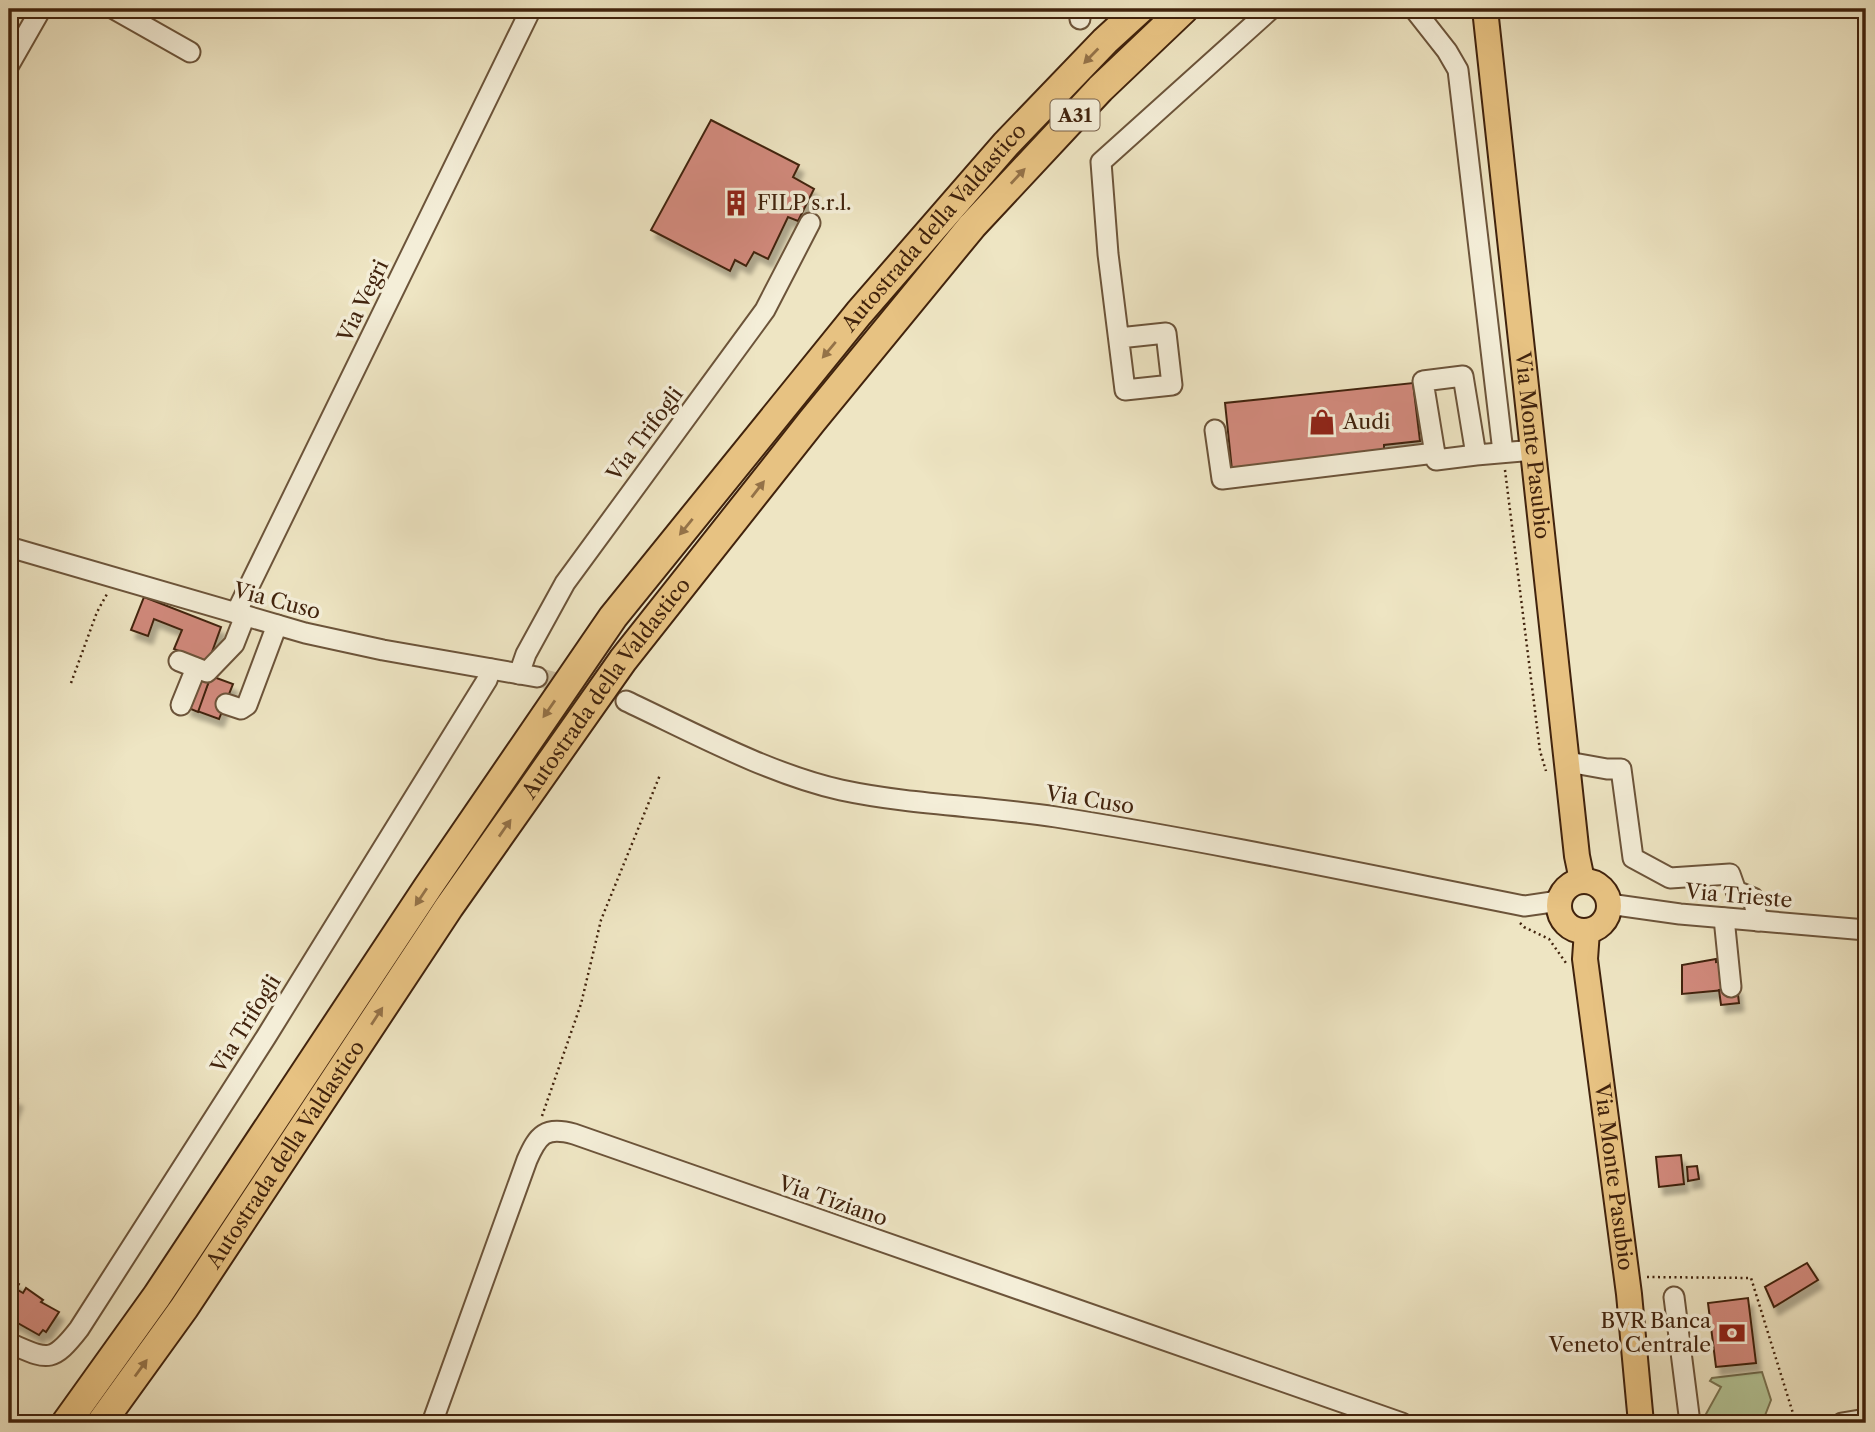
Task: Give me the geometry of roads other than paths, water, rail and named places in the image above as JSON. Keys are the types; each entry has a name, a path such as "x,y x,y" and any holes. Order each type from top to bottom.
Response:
{"highway":[{"name":"Autostrada della Valdastico","path":"102,1423 192,1296 449,907 623,660 812,421 963,216 1006,144 1105,41 1140,9"},
{"name":"Autostrada della Valdastico","path":"66,1423 157,1296 428,887 613,617 859,313 1184,9"}],"main road":[{"name":"Via Monte Pasubio","path":"1485,9 1534,450 1557,768 1582,880"},
{"path":"1582,880 1590,881 1603,890 1609,904 1605,919 1587,932 1579,931 1565,923 1558,909 1559,901 1567,887 1582,880"},
{"name":"Via Monte Pasubio","path":"1587,932 1585,959 1626,1276 1641,1423"}],"street":[{"path":"9,65 41,9"},
{"path":"114,9 190,52"},
{"name":"Via Vegri","path":"181,705 187,664 206,672 228,652 240,615 531,9"},
{"path":"1119,338 1108,254 1101,162 1271,9"},
{"name":"Via Monte Pasubio","path":"1414,9 1447,51 1458,70 1503,452"},
{"name":"Via Trifogli","path":"528,676 526,654 565,583 765,310 810,223"},
{"path":"1476,455 1463,376 1423,381 1436,460 1534,450"},
{"path":"1215,430 1222,479 1435,453"},
{"name":"Via Cuso","path":"9,547 277,625 383,650 528,676"},
{"path":"226,704 241,709 247,705 277,625"},
{"name":"Via Trifogli","path":"9,1342 50,1356 57,1354 79,1329 265,1037 491,669"},
{"name":"Via Cuso","path":"626,701 733,751 791,774 840,789 1053,817 1155,834 1524,906 1559,901"},
{"path":"1557,768 1621,769 1633,858 1670,878 1730,874 1736,891 1753,898 1758,920"},
{"name":"Via Trieste","path":"1609,904 1724,918 1866,930"},
{"path":"1724,918 1731,987"},
{"name":"Via Tiziano","path":"432,1423 527,1160 535,1141 545,1133 554,1131 574,1134 1402,1423"},
{"path":"1674,1297 1690,1423"},
{"path":"1842,1423 1866,1419"}],"tunnel":[{"path":"537,677 626,701"}],"place":[{"name":"FILP s.r.l.","path":"736,203"},
{"name":"Audi","path":"1322,422"},
{"name":"BVR Banca Veneto Centrale","path":"1732,1333"}]}
